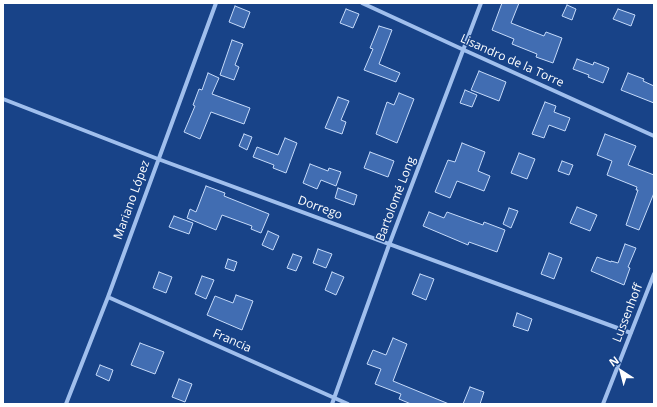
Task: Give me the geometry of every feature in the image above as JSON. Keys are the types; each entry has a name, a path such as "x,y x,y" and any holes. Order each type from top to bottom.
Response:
{"street":[{"name":"Mariano López","path":"66,404 108,297 216,3"},
{"name":"Lisandro de la Torre","path":"362,3 654,136"},
{"name":"Bartolomé Long","path":"332,404 389,245 481,3"},
{"name":"Dorrego","path":"3,99 158,159 631,333"},
{"name":"Lussenhoff","path":"603,404 654,274"},
{"name":"Francia","path":"108,297 348,404"}],"building":[{"path":"502,3 519,3 511,23 544,36 546,32 562,38 553,63 536,57 537,54 512,44 514,39 492,30"},
{"path":"567,5 576,9 572,20 562,16"},
{"path":"235,6 250,12 244,28 229,22"},
{"path":"346,9 359,14 353,28 340,23"},
{"path":"618,9 635,15 631,26 613,19"},
{"path":"379,26 392,30 379,64 400,73 396,82 364,70 373,49 370,48"},
{"path":"232,40 243,44 235,65 239,67 234,80 220,75"},
{"path":"577,59 593,65 594,62 609,68 603,83 588,77 589,75 573,69"},
{"path":"479,71 506,82 499,101 471,90"},
{"path":"208,73 219,78 212,94 250,108 244,124 211,112 200,139 184,132 195,106 193,105 199,89 202,90"},
{"path":"628,73 644,79 643,81 654,86 654,103 621,90"},
{"path":"465,90 477,95 472,107 460,103"},
{"path":"399,93 414,99 397,143 376,134 387,102 394,105"},
{"path":"338,97 349,101 341,120 346,122 342,134 325,128"},
{"path":"545,102 556,106 554,112 570,118 565,131 549,125 544,138 532,134"},
{"path":"244,134 252,137 247,150 239,146"},
{"path":"605,134 636,146 628,165 654,175 654,193 639,230 626,225 638,190 636,190 637,187 607,175 612,161 597,155"},
{"path":"285,138 297,143 286,173 273,168 274,165 253,157 257,147 278,155"},
{"path":"462,143 485,152 478,171 490,176 484,191 457,181 450,198 435,192 448,160 455,162"},
{"path":"370,152 394,161 388,177 364,168"},
{"path":"519,153 535,159 527,179 511,173"},
{"path":"562,161 573,165 569,175 558,171"},
{"path":"310,164 328,171 329,168 341,172 336,186 321,180 317,189 303,183"},
{"path":"206,186 225,193 224,196 269,214 261,233 251,229 252,226 222,215 216,230 187,218 190,209 196,212"},
{"path":"338,188 357,195 354,205 335,198"},
{"path":"577,207 597,215 590,231 570,223"},
{"path":"509,208 518,211 511,228 503,224"},
{"path":"429,212 444,218 447,212 483,225 484,222 505,230 497,252 469,242 468,245 423,226"},
{"path":"174,216 193,223 189,234 169,227"},
{"path":"268,231 279,236 273,250 262,245"},
{"path":"625,244 636,248 628,267 630,268 624,285 591,271 597,257 618,263"},
{"path":"318,249 332,254 326,268 313,263"},
{"path":"549,253 562,258 554,279 541,274"},
{"path":"293,254 302,257 296,271 287,268"},
{"path":"228,259 237,262 234,271 225,268"},
{"path":"159,272 172,277 166,293 153,288"},
{"path":"332,272 344,277 336,295 325,290"},
{"path":"420,274 434,279 426,300 412,294"},
{"path":"202,276 214,280 206,299 195,294"},
{"path":"236,295 253,301 242,330 207,315 215,296 233,303"},
{"path":"517,313 532,319 528,331 513,326"},
{"path":"393,338 407,344 393,381 449,404 411,404 399,399 401,394 375,384 381,369 367,364 373,350 386,355"},
{"path":"140,343 164,352 155,374 131,365"},
{"path":"100,365 113,370 109,381 96,375"},
{"path":"179,379 192,384 185,402 172,397"},
{"path":"470,387 484,392 480,404 463,404"}]}
